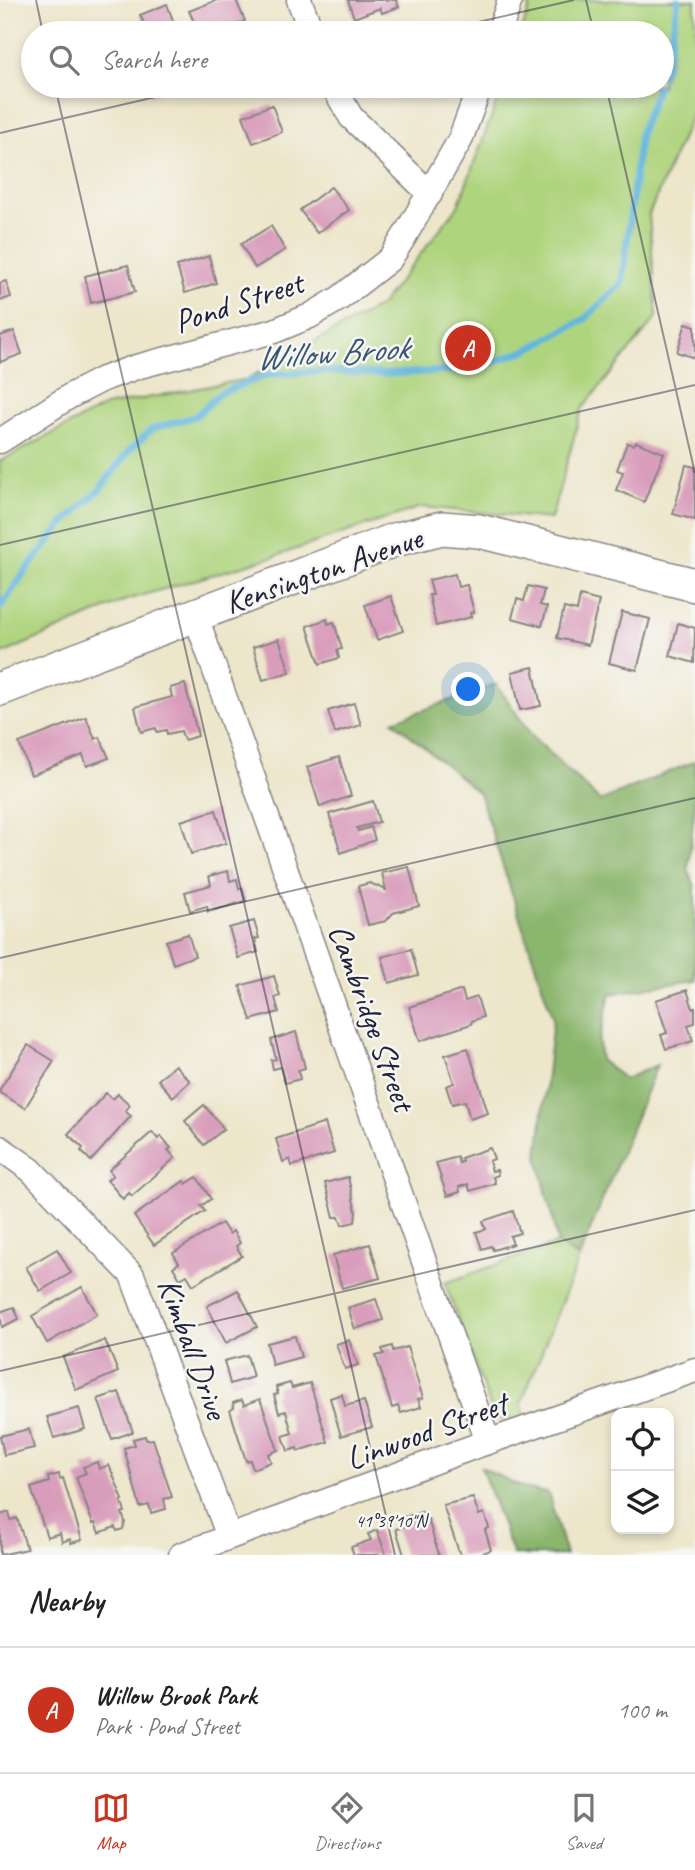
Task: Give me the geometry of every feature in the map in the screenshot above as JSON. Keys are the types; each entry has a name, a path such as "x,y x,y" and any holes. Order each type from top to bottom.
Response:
{"main road":[{"name":"Kensington Avenue","path":"0,689 403,537 442,528 494,534 695,585"}],"street":[{"path":"299,0 308,21"},
{"path":"503,21 510,0"},
{"path":"340,98 351,117 430,194"},
{"name":"Pond Street","path":"0,441 70,396 103,379 136,367 274,331 310,316 341,298 390,258 460,140 476,98"},
{"name":"Cambridge Street","path":"195,614 488,1442"},
{"name":"Kimball Drive","path":"0,1148 31,1170 132,1275 229,1537"},
{"name":"Linwood Street","path":"181,1555 488,1442 695,1370"}],"green space":[{"path":"532,0 695,0 695,107 649,214 657,317 582,409 551,519 421,507 273,557 126,600 0,655 0,461 105,406 247,379 380,306 458,206 498,98 674,98 674,21 525,21"},
{"path":"496,684 533,737 600,801 695,761 695,803 688,870 695,887 695,980 610,994 599,1042 601,1061 625,1079 657,1065 579,1258 558,1243 538,1157 553,1019 479,793 393,721"},
{"path":"558,1243 579,1258 521,1404 525,1418 495,1419 445,1283"},
{"path":"481,1467 523,1488 548,1493 566,1555 513,1555"}],"building":[{"path":"217,0 236,0 245,21 194,21 189,11"},
{"path":"348,0 396,0 399,7 382,13 380,8 354,18"},
{"path":"167,4 173,21 143,21 140,15"},
{"path":"272,105 282,132 253,143 243,116"},
{"path":"331,187 349,210 317,233 300,210"},
{"path":"271,226 285,250 255,268 241,244"},
{"path":"209,256 216,283 185,293 177,266"},
{"path":"128,265 135,292 91,303 85,276"},
{"path":"6,281 11,297 0,301 0,283"},
{"path":"686,323 695,326 695,358 677,352"},
{"path":"14,331 22,354 0,362 0,336"},
{"path":"636,442 664,453 644,502 616,490 623,472 617,470 627,443 634,445"},
{"path":"686,465 695,467 695,520 673,514"},
{"path":"455,574 458,587 467,585 474,612 470,613 471,617 436,626 429,595 433,595 429,580"},
{"path":"528,586 544,590 540,605 547,607 542,626 512,618 517,599 524,601"},
{"path":"391,596 403,631 377,640 365,605"},
{"path":"580,596 599,601 588,645 557,638 564,608 577,611"},
{"path":"622,612 650,619 637,670 609,663"},
{"path":"327,619 328,624 334,622 342,649 337,650 339,658 320,664 307,626"},
{"path":"678,623 695,628 694,663 670,656"},
{"path":"279,639 290,672 263,680 253,647"},
{"path":"533,667 541,706 520,710 512,672"},
{"path":"185,684 198,736 184,740 181,731 167,734 166,730 157,732 156,728 141,732 135,707 172,697 170,688"},
{"path":"354,703 361,725 335,733 328,711"},
{"path":"86,717 95,739 100,737 109,758 87,766 83,755 31,775 19,743"},
{"path":"339,757 351,796 320,807 307,767"},
{"path":"373,801 379,822 357,828 358,831 371,827 375,840 341,853 329,814"},
{"path":"216,810 226,843 191,854 181,821"},
{"path":"409,867 419,906 393,913 386,921 368,925 358,886 370,883 386,890 382,873"},
{"path":"228,871 230,881 237,879 246,901 208,912 207,906 190,911 185,892 211,885 209,876"},
{"path":"254,921 259,938 255,939 258,952 238,958 229,928"},
{"path":"188,934 195,956 173,964 166,941"},
{"path":"411,949 418,975 389,983 382,957"},
{"path":"274,976 280,996 275,998 279,1012 251,1020 240,986"},
{"path":"462,990 465,1001 477,997 483,1017 471,1024 420,1041 409,1007"},
{"path":"687,990 693,1009 695,1008 695,1023 688,1025 693,1041 666,1049 661,1035 667,1033 656,1000"},
{"path":"296,1032 305,1068 298,1070 300,1079 285,1083 280,1067 273,1069 271,1060 276,1059 271,1040"},
{"path":"28,1045 54,1061 25,1108 0,1093 0,1089"},
{"path":"468,1048 488,1113 470,1119 465,1101 452,1104 446,1086 454,1083 445,1055"},
{"path":"175,1065 190,1081 173,1097 158,1080"},
{"path":"106,1093 113,1099 118,1094 130,1105 125,1111 131,1116 91,1161 81,1151 83,1148 68,1134"},
{"path":"204,1105 224,1129 204,1145 185,1121"},
{"path":"325,1123 334,1153 292,1166 290,1159 283,1162 276,1139"},
{"path":"152,1132 158,1139 161,1136 175,1158 132,1196 129,1193 123,1199 107,1180 113,1175 109,1170"},
{"path":"490,1148 494,1159 489,1161 492,1171 497,1170 498,1175 493,1177 495,1183 470,1191 468,1184 459,1187 460,1192 447,1196 436,1163 457,1157 459,1163 462,1162 461,1158"},
{"path":"197,1177 211,1199 201,1206 205,1211 154,1245 134,1216 184,1181 186,1184"},
{"path":"348,1177 356,1212 355,1222 342,1225 339,1217 334,1217 325,1183"},
{"path":"513,1211 520,1233 510,1236 513,1244 493,1250 491,1246 482,1249 476,1232 486,1229 483,1221"},
{"path":"222,1223 229,1234 233,1231 240,1243 236,1246 242,1256 193,1285 187,1275 180,1279 173,1267 179,1263 173,1253"},
{"path":"370,1244 380,1278 342,1288 333,1255"},
{"path":"57,1249 71,1273 40,1291 26,1267"},
{"path":"82,1287 97,1314 47,1343 32,1316"},
{"path":"238,1290 257,1327 226,1343 207,1306"},
{"path":"376,1299 383,1320 355,1329 348,1308"},
{"path":"14,1307 19,1319 2,1327 0,1312"},
{"path":"295,1336 301,1357 272,1365 267,1343"},
{"path":"105,1340 118,1372 76,1390 63,1357"},
{"path":"349,1340 358,1365 345,1369 336,1344"},
{"path":"392,1346 393,1351 407,1347 423,1398 418,1399 421,1407 401,1413 398,1406 392,1408 376,1356 384,1354 382,1349"},
{"path":"247,1355 253,1377 230,1384 224,1361"},
{"path":"290,1383 292,1388 310,1383 328,1442 298,1451 297,1448 288,1451 283,1436 292,1433 286,1411 279,1413 274,1395 278,1394 276,1387"},
{"path":"119,1392 133,1432 112,1439 98,1399"},
{"path":"342,1394 345,1406 364,1401 372,1427 341,1436 330,1398"},
{"path":"260,1399 278,1450 268,1454 271,1462 253,1469 250,1460 246,1461 230,1410 234,1408 233,1403 242,1400 244,1405"},
{"path":"79,1408 85,1429 54,1438 47,1417"},
{"path":"29,1429 34,1448 4,1455 0,1436"},
{"path":"145,1436 146,1440 153,1439 172,1497 164,1499 166,1509 151,1513 149,1505 140,1507 124,1448 135,1445 133,1439"},
{"path":"97,1462 99,1469 109,1465 123,1500 123,1529 117,1531 115,1527 99,1533 95,1523 93,1524 76,1477 86,1473 83,1467"},
{"path":"59,1474 60,1479 63,1478 82,1540 71,1543 70,1539 62,1542 60,1533 47,1537 31,1488 49,1482 48,1477"},
{"path":"473,1498 479,1515 484,1513 489,1528 485,1530 491,1550 477,1555 460,1555 443,1505"},
{"path":"9,1512 11,1520 17,1518 27,1549 0,1555 0,1515"},
{"path":"422,1512 424,1519 428,1519 439,1555 404,1555 396,1529 404,1527 401,1518"},
{"path":"377,1530 386,1555 354,1555 351,1547 371,1540 368,1534"}],"waterway":[{"name":"Willow Brook","path":"674,22 678,0"},
{"name":"Willow Brook","path":"0,608 62,525 99,490 129,451 152,429 196,416 220,393 267,375 320,371 384,374 470,370 527,350 585,319 622,283 640,133 653,98"}],"place":[{"name":"Willow Brook Park","path":"468,348"}]}
